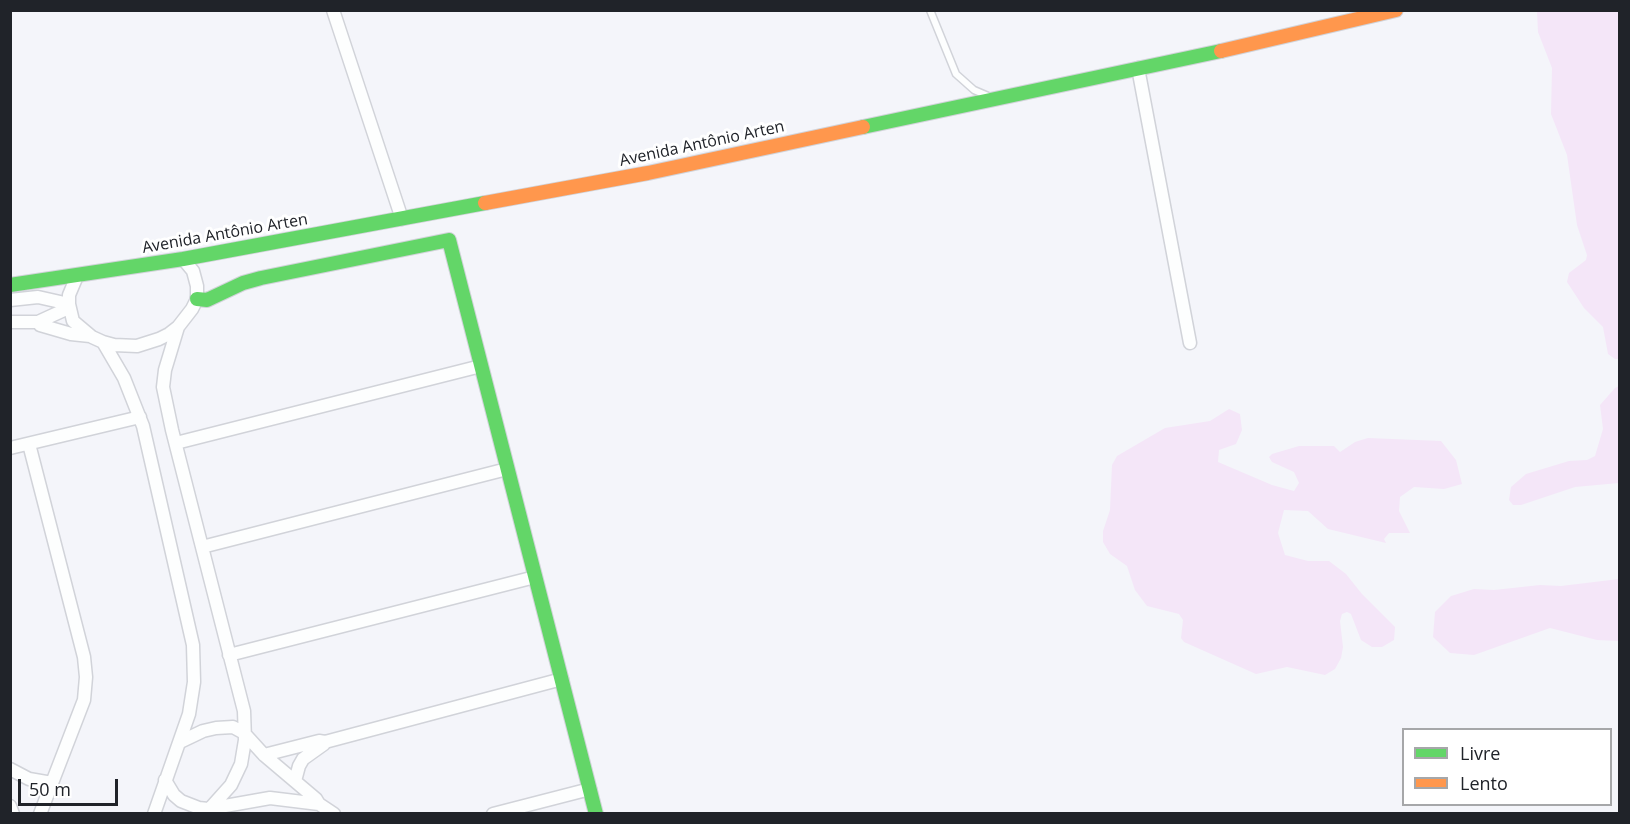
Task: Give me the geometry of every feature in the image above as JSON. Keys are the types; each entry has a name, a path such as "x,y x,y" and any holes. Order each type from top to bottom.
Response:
{"street":[{"path":"333,10 402,219"},
{"name":"Avenida Antônio Arten","path":"10,285 183,259 648,173 997,99 1396,10"},
{"path":"1138,68 1190,343"},
{"path":"197,299 207,300 243,283 261,278 449,240 596,813"},
{"path":"38,322 40,325 114,345 138,346 159,339 178,327 197,299 196,279 183,259"},
{"path":"77,276 71,288 69,304 73,321 97,339 124,378 140,417 193,645 192,700 180,742 153,813"},
{"path":"10,300 38,297 69,304"},
{"path":"10,322 38,322 62,311 69,304"},
{"path":"178,327 165,369 163,387 244,711 244,752 237,775 224,794 207,811"},
{"path":"176,443 481,366"},
{"path":"10,448 140,417"},
{"path":"29,444 84,657 86,677 84,700 40,813"},
{"path":"202,547 507,469"},
{"path":"229,655 535,577"},
{"path":"295,781 303,759 325,742 562,679"},
{"path":"180,742 191,735 216,728 233,727 244,733 264,754 316,798 319,804"},
{"path":"264,754 319,741 325,742"},
{"path":"10,770 29,779 52,783"},
{"path":"165,780 174,795 181,801 207,811 264,798 284,798 319,804 334,813"},
{"path":"493,813 590,789"},
{"path":"10,806 13,813"}],"lane":[{"path":"930,10 956,74 974,90 997,99"}],"shaded area":[{"path":"1537,11 1619,11 1619,359 1608,354 1603,327 1584,308 1567,282 1569,273 1586,260 1587,255 1577,225 1567,155 1551,114 1552,68 1538,32"},
{"path":"1619,386 1619,483 1575,487 1521,505 1513,505 1509,500 1511,487 1526,474 1569,461 1587,460 1595,456 1603,429 1600,405"},
{"path":"1229,409 1240,414 1242,430 1236,444 1219,450 1218,462 1272,485 1294,491 1299,483 1294,472 1272,462 1269,457 1299,446 1334,446 1340,452 1355,442 1368,438 1441,441 1456,460 1462,484 1444,489 1414,487 1400,497 1399,511 1410,533 1389,533 1384,539 1386,543 1328,529 1308,511 1284,510 1278,533 1285,555 1308,561 1329,561 1346,574 1362,594 1395,627 1394,640 1382,647 1372,647 1361,640 1351,614 1347,612 1342,614 1340,621 1343,647 1341,658 1335,669 1325,675 1287,667 1256,674 1184,642 1181,638 1183,620 1179,614 1147,606 1135,590 1127,566 1110,554 1103,542 1103,531 1110,510 1112,465 1117,456 1165,428 1210,421"},
{"path":"1619,579 1619,641 1597,640 1550,628 1474,655 1450,653 1433,637 1435,612 1451,596 1474,589 1561,586"}],"traffic: fast":[{"path":"863,127 1221,51"},
{"path":"10,285 183,259 485,203"},
{"path":"197,299 207,300 243,283 261,278 449,240 596,814"}],"traffic: slow":[{"path":"1221,51 1396,10"},
{"path":"485,203 648,173 863,127"}]}
